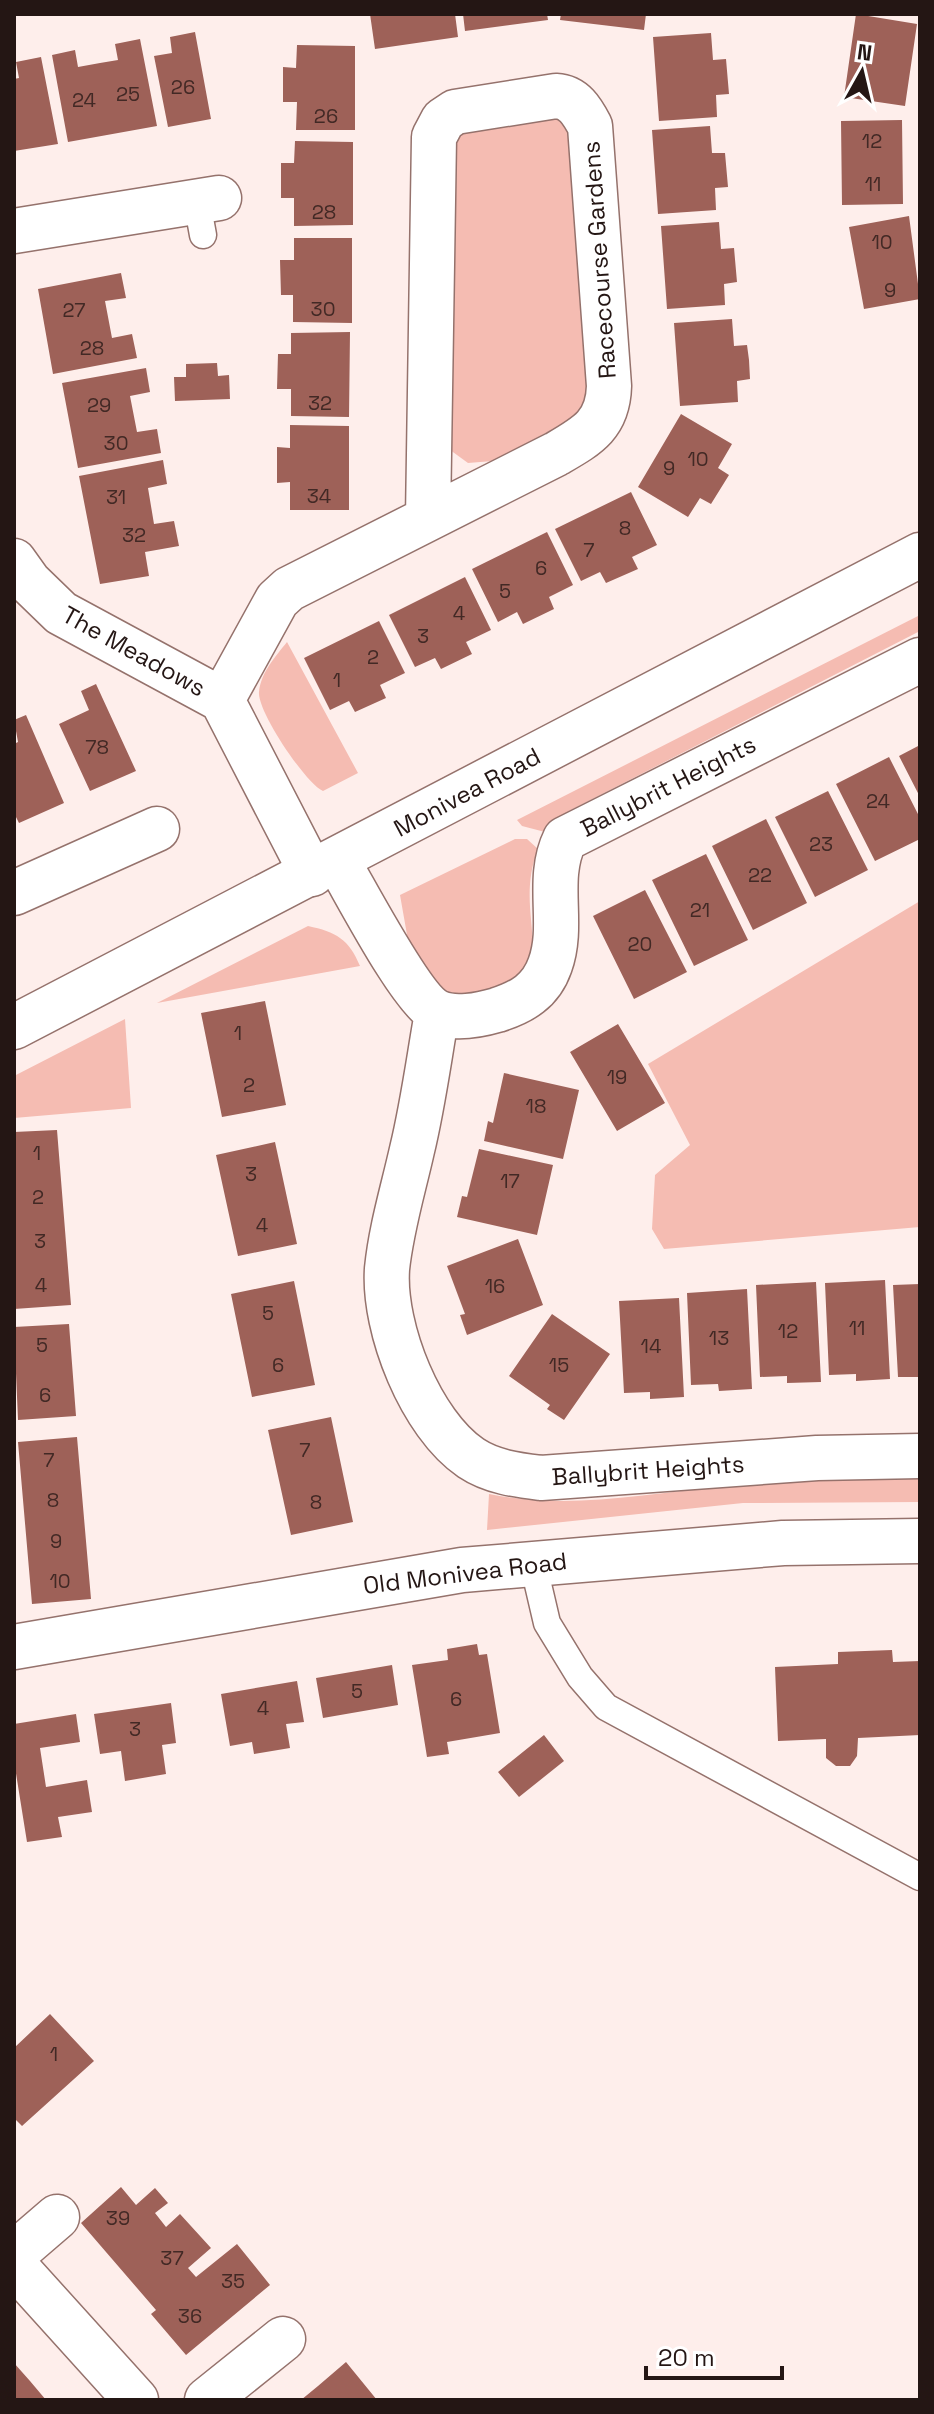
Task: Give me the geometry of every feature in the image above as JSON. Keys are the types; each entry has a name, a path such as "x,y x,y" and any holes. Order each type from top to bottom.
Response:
{"street":[{"name":"Racecourse Gardens","path":"222,700 277,600 306,578 428,518 591,434 606,411 609,386 590,126 578,107 566,97 455,112 443,120 434,137 428,518"},
{"path":"14,231 206,212"},
{"name":"Monivea Road","path":"14,1027 920,555"},
{"name":"The Meadows","path":"14,561 29,582 61,613 222,700 325,867"},
{"name":"Ballybrit Heights","path":"920,660 565,839 555,864 552,960 536,991 493,1011 464,1016 437,1013 412,1150 396,1216 387,1291 396,1335 418,1393 458,1446 471,1458 496,1470 553,1479 817,1458 920,1456"},
{"path":"14,893 157,829"},
{"path":"325,867 409,984 437,1013"},
{"name":"Old Monivea Road","path":"14,1647 371,1584 533,1563 783,1543 920,1541"},
{"path":"14,2254 57,2217"},
{"path":"14,2265 136,2400"},
{"path":"207,2400 283,2339"}],"lane":[{"path":"533,1563 547,1623 580,1677 606,1707 920,1877"}],"shaded area":[{"path":"553,115 569,124 591,388 582,414 493,461 468,463 446,447 445,152 460,133"},
{"path":"920,615 920,631 569,811 545,832 522,826 517,820"},
{"path":"287,642 358,773 323,791 295,762 260,701 263,678"},
{"path":"515,839 527,839 538,849 531,878 532,949 528,966 514,980 486,990 442,996 409,946 400,895"},
{"path":"920,901 920,1227 664,1249 652,1229 655,1175 690,1145 648,1064"},
{"path":"308,926 340,938 351,949 360,966 157,1003"},
{"path":"125,1019 131,1108 14,1118 14,1076"},
{"path":"920,1478 920,1502 743,1503 487,1530 489,1494 518,1499 576,1501 769,1483"}],"building":[{"path":"370,14 455,14 458,37 375,49"},
{"path":"463,14 547,14 548,20 465,31"},
{"path":"561,14 646,14 644,30 560,20"},
{"path":"856,14 917,24 905,106 844,97"},
{"path":"195,32 211,119 168,127 154,56 172,53 170,37"},
{"path":"711,33 713,60 726,59 729,94 716,95 717,117 659,121 653,37"},
{"path":"140,39 157,126 68,142 52,55 75,50 78,67 118,60 115,44"},
{"path":"297,45 355,46 355,130 296,130 297,102 283,102 283,67 296,68"},
{"path":"41,57 58,144 14,151 14,79 19,78 16,62"},
{"path":"902,120 903,204 842,205 841,121"},
{"path":"710,126 712,153 725,153 728,187 715,188 716,210 658,214 652,130"},
{"path":"295,141 353,142 353,225 294,226 294,198 281,198 281,163 294,163"},
{"path":"909,216 920,299 864,309 849,227"},
{"path":"719,222 721,249 734,248 737,282 724,284 725,305 667,309 661,226"},
{"path":"294,238 352,238 352,323 293,322 293,295 281,295 280,260 294,260"},
{"path":"121,273 126,298 105,301 112,338 132,334 137,358 53,374 38,289"},
{"path":"732,319 734,346 747,345 749,360 750,379 737,381 738,402 680,406 674,323"},
{"path":"350,332 349,417 291,416 291,389 277,389 278,354 291,354 291,333"},
{"path":"217,363 218,376 229,375 230,399 175,401 174,377 186,377 186,364"},
{"path":"146,368 150,392 130,396 137,432 157,429 161,453 78,468 62,383"},
{"path":"681,414 732,444 718,468 729,475 711,504 700,498 688,517 638,487"},
{"path":"290,425 349,426 349,510 290,510 290,482 277,483 277,447 290,448"},
{"path":"163,460 167,484 148,488 154,524 174,521 179,546 145,552 149,576 100,584 79,476"},
{"path":"631,492 657,545 632,557 638,569 606,583 600,572 581,581 555,529"},
{"path":"547,532 573,585 549,597 554,609 523,624 517,612 498,622 472,569"},
{"path":"465,577 491,630 466,642 472,654 441,669 435,658 415,667 389,615"},
{"path":"379,621 405,673 380,685 386,698 355,712 349,701 330,710 304,658"},
{"path":"96,684 136,771 90,791 59,724 89,710 81,691"},
{"path":"26,715 64,803 19,823 14,813 14,744 18,742 14,720"},
{"path":"920,745 920,797 899,756"},
{"path":"889,757 920,818 920,839 875,861 836,784"},
{"path":"828,791 868,870 815,897 775,817"},
{"path":"766,819 807,903 753,930 712,846"},
{"path":"706,854 748,940 694,966 652,880"},
{"path":"645,890 687,972 634,999 593,916"},
{"path":"265,1001 286,1105 222,1117 201,1013"},
{"path":"618,1024 665,1103 617,1131 570,1052"},
{"path":"504,1073 579,1090 563,1159 484,1141 488,1121 493,1123"},
{"path":"57,1130 71,1305 14,1309 14,1132"},
{"path":"275,1142 297,1244 238,1256 216,1155"},
{"path":"479,1149 553,1165 537,1235 457,1217 462,1196 467,1197"},
{"path":"518,1239 543,1305 467,1335 460,1315 465,1314 447,1266"},
{"path":"885,1280 890,1379 856,1381 856,1374 829,1375 825,1283"},
{"path":"294,1281 315,1385 252,1397 231,1294"},
{"path":"816,1282 821,1382 787,1383 787,1376 760,1377 756,1285"},
{"path":"920,1284 920,1377 898,1377 893,1285"},
{"path":"747,1289 752,1389 719,1391 718,1384 691,1385 687,1293"},
{"path":"679,1298 684,1397 650,1399 650,1392 624,1393 619,1301"},
{"path":"552,1314 610,1354 564,1420 547,1409 550,1405 509,1376"},
{"path":"69,1324 76,1416 18,1420 14,1327"},
{"path":"331,1417 353,1522 291,1535 268,1430"},
{"path":"77,1437 91,1599 32,1604 18,1442"},
{"path":"477,1644 479,1655 487,1654 500,1733 447,1742 449,1754 427,1757 412,1665 448,1660 447,1649"},
{"path":"892,1650 893,1662 920,1661 920,1735 858,1738 857,1756 850,1766 836,1766 826,1758 826,1739 778,1741 775,1667 838,1664 838,1652"},
{"path":"392,1665 398,1705 323,1718 316,1678"},
{"path":"297,1681 304,1722 286,1724 290,1748 254,1754 252,1742 230,1746 221,1694"},
{"path":"171,1703 176,1743 162,1745 166,1774 125,1781 121,1751 100,1754 94,1714"},
{"path":"76,1714 80,1742 40,1748 46,1787 87,1780 92,1812 58,1817 62,1837 27,1842 14,1761 14,1724"},
{"path":"544,1735 564,1761 519,1797 498,1772"},
{"path":"50,2014 94,2061 22,2126 14,2118 14,2048"},
{"path":"121,2187 136,2205 155,2188 168,2203 155,2213 166,2227 180,2214 211,2248 188,2268 196,2277 237,2244 270,2285 186,2355 151,2314 156,2310 81,2223"},
{"path":"346,2362 377,2400 301,2400 318,2386"},
{"path":"14,2363 30,2381 46,2400 14,2400"}]}
